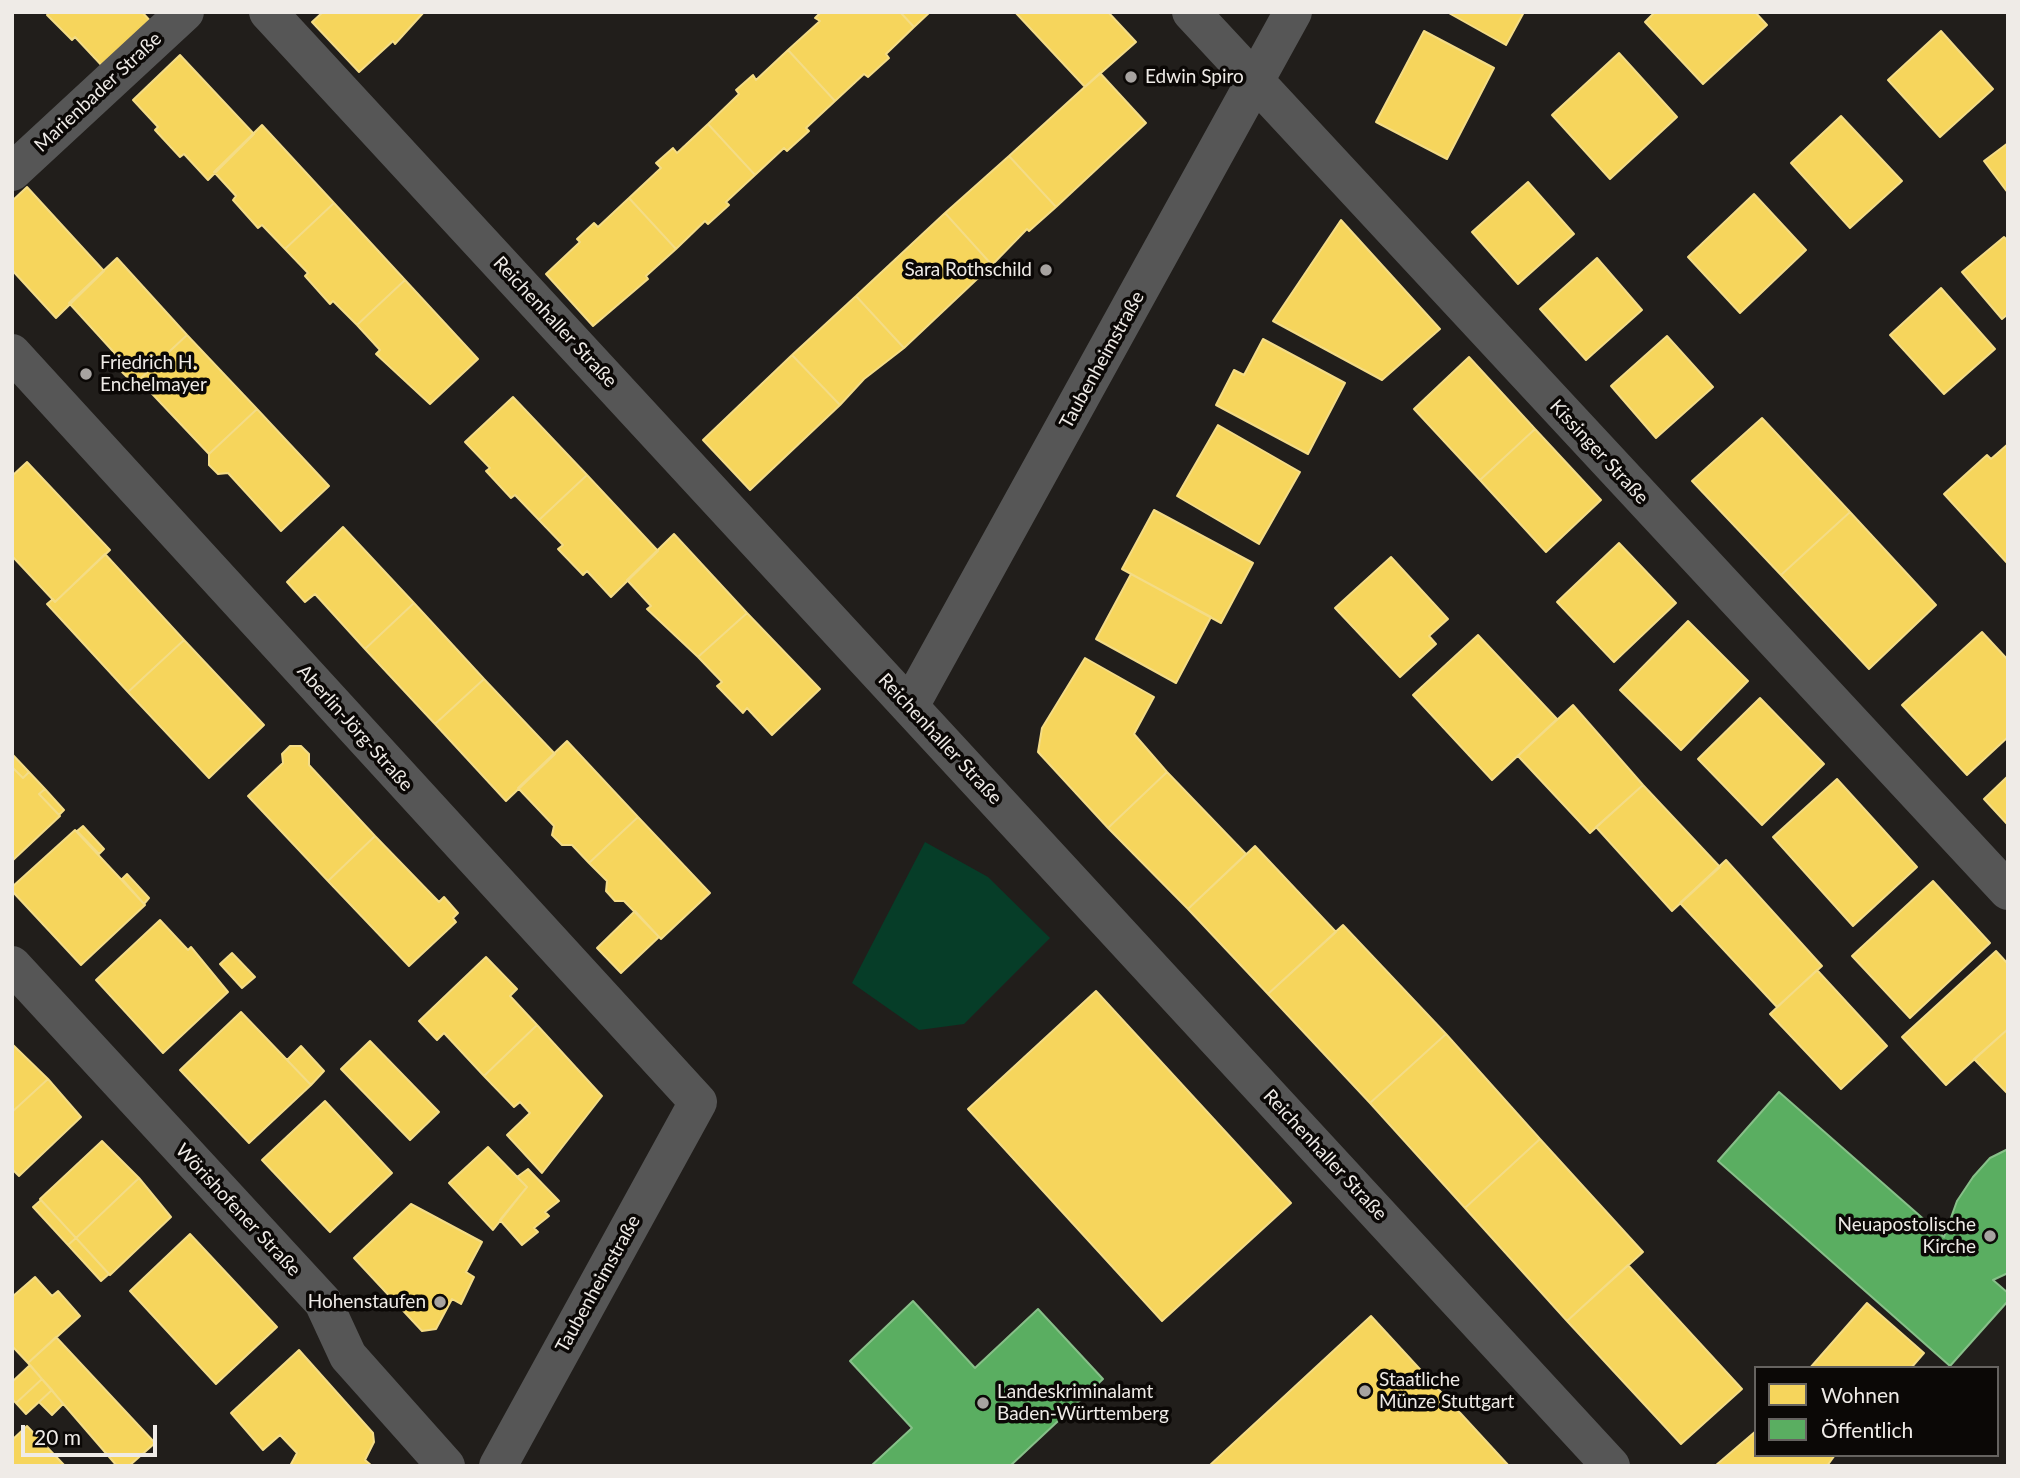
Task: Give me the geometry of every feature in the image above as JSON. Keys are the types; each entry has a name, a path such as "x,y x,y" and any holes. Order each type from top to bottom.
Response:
{"street":[{"name":"Marienbader Straße","path":"12,172 185,12"},
{"name":"Reichenhaller Straße","path":"268,12 1611,1466"},
{"name":"Kissinger Straße","path":"1191,12 2008,891"},
{"name":"Taubenheimstraße","path":"910,706 1293,12"},
{"name":"Aberlin-Jörg-Straße","path":"12,353 698,1102"},
{"name":"Wörishofener Straße","path":"12,965 323,1302 348,1356 446,1466"},
{"name":"Taubenheimstraße","path":"498,1466 698,1102"}],"green space":[{"path":"925,842 988,877 1050,938 964,1024 919,1030 852,983"}],"building: Wohnen":[{"path":"50,12 142,12 153,24 105,69 75,37 72,40 47,15"},
{"path":"323,12 424,12 395,44 393,41 359,72 312,22"},
{"path":"821,12 900,12 914,27 886,54 889,58 868,77 864,74 835,101 788,50 820,21 815,18"},
{"path":"900,12 930,12 914,27"},
{"path":"1015,12 1108,12 1136,42 1085,87"},
{"path":"1447,12 1524,12 1506,45"},
{"path":"1655,12 1755,12 1767,25 1703,84 1645,22"},
{"path":"1424,31 1494,68 1447,159 1376,122"},
{"path":"1941,31 1993,89 1940,137 1888,80"},
{"path":"788,50 835,101 806,128 809,131 787,151 784,148 755,175 708,124 739,94 736,90 753,75 756,80"},
{"path":"1619,53 1677,117 1610,179 1552,115"},
{"path":"180,55 254,134 208,180 184,154 180,157 155,130 158,127 133,100"},
{"path":"1100,73 1146,123 1056,207 1009,156"},
{"path":"1841,116 1902,181 1850,228 1791,163"},
{"path":"708,124 755,175 726,202 729,205 708,224 705,221 676,249 629,198 661,168 656,163 673,148 677,153"},
{"path":"262,125 334,203 285,249 262,225 258,228 233,200 236,196 214,172"},
{"path":"2008,143 2008,193 1984,161"},
{"path":"1009,156 1056,207 1029,231 1027,229 992,265 945,213"},
{"path":"1528,182 1574,234 1518,284 1472,232"},
{"path":"27,187 104,271 56,318 12,270 12,201"},
{"path":"1754,194 1806,250 1740,313 1688,257"},
{"path":"629,198 676,249 646,276 648,279 593,326 546,274 580,242 577,239 594,223 598,227"},
{"path":"334,203 405,280 357,325 333,301 330,304 305,276 308,273 285,249"},
{"path":"945,213 992,265 904,348 856,296"},
{"path":"1341,220 1440,329 1382,380 1273,321"},
{"path":"2004,237 2008,241 2008,314 2002,319 1962,272"},
{"path":"117,258 187,335 139,380 128,378 120,370 120,359 69,303"},
{"path":"1597,258 1642,310 1586,360 1540,309"},
{"path":"405,280 478,359 430,404 376,354 380,350 357,325"},
{"path":"1941,288 1995,349 1944,394 1890,335"},
{"path":"856,296 904,348 864,379 840,405 792,355"},
{"path":"187,335 257,409 209,454 139,380"},
{"path":"1667,336 1713,387 1656,438 1611,386"},
{"path":"1263,339 1345,383 1308,454 1216,405 1234,370 1244,375"},
{"path":"792,355 840,405 750,490 703,440"},
{"path":"1469,357 1535,429 1480,480 1414,409"},
{"path":"513,397 587,475 539,520 515,495 511,498 486,471 490,468 465,442"},
{"path":"257,409 329,486 281,531 228,473 218,474 209,465 209,454"},
{"path":"1762,418 1850,512 1781,575 1692,481"},
{"path":"1218,425 1300,472 1259,544 1177,496"},
{"path":"1535,429 1601,500 1546,552 1480,480"},
{"path":"2008,444 2008,564 1944,494 1987,455 1991,459"},
{"path":"27,462 110,550 55,602 12,556 12,476"},
{"path":"587,475 658,551 611,597 587,571 583,575 558,549 563,545 539,520"},
{"path":"1154,510 1253,563 1221,623 1122,569"},
{"path":"1850,512 1936,605 1869,669 1781,575"},
{"path":"343,527 414,603 365,649 315,594 305,602 287,582"},
{"path":"674,534 747,613 698,657 647,609 651,606 627,580"},
{"path":"1619,543 1676,603 1614,662 1557,602"},
{"path":"105,554 184,640 128,692 47,604 53,599 55,602"},
{"path":"1391,557 1448,619 1429,636 1436,644 1400,677 1335,608"},
{"path":"1131,574 1211,617 1176,683 1096,639"},
{"path":"414,603 484,679 435,724 365,649"},
{"path":"747,613 820,689 772,735 747,708 743,713 717,686 722,682 698,657"},
{"path":"1688,621 1748,681 1681,750 1620,690"},
{"path":"1982,632 2008,660 2008,737 1967,775 1902,705"},
{"path":"1478,635 1557,719 1492,780 1413,695"},
{"path":"184,640 264,725 209,778 128,692"},
{"path":"1085,658 1154,697 1134,734 1167,772 1108,828 1038,752 1042,728"},
{"path":"484,679 555,754 506,801 435,724"},
{"path":"1760,698 1824,764 1762,825 1698,759"},
{"path":"1573,705 1643,785 1590,833 1518,756"},
{"path":"567,741 638,817 589,863 572,845 562,845 552,835 554,826 518,788"},
{"path":"290,746 301,746 309,754 309,765 375,836 328,881 248,796 283,763 282,754"},
{"path":"12,754 29,772 23,778 12,767"},
{"path":"12,767 23,778 29,772 45,789 39,794 60,816 12,861"},
{"path":"1167,772 1246,854 1188,909 1108,828"},
{"path":"2008,776 2008,825 1984,799"},
{"path":"1837,779 1917,867 1853,926 1773,837"},
{"path":"1643,785 1720,867 1672,911 1596,827"},
{"path":"45,789 64,810 59,815 39,794"},
{"path":"638,817 710,893 661,939 624,901 615,901 606,891 607,881 589,863"},
{"path":"83,826 104,849 99,854 77,831"},
{"path":"75,830 145,905 81,965 12,891 12,887"},
{"path":"375,836 439,902 444,897 458,913 453,918 456,922 409,966 328,881"},
{"path":"1255,846 1336,932 1268,994 1188,909"},
{"path":"1726,860 1822,966 1777,1007 1680,903"},
{"path":"127,874 149,898 144,904 122,879"},
{"path":"1933,881 1990,943 1910,1018 1852,956"},
{"path":"635,911 659,937 621,973 597,948"},
{"path":"160,920 188,950 191,947 228,992 163,1053 96,980"},
{"path":"1343,925 1446,1034 1370,1103 1268,994"},
{"path":"1996,951 2008,964 2008,1029 1946,1085 1902,1037"},
{"path":"232,953 255,977 242,988 220,964"},
{"path":"486,957 517,989 510,996 537,1025 484,1076 444,1033 437,1040 419,1021"},
{"path":"1817,970 1887,1046 1841,1089 1770,1014"},
{"path":"1096,991 1291,1203 1162,1321 968,1109"},
{"path":"241,1012 311,1085 249,1143 180,1070"},
{"path":"537,1025 602,1096 542,1173 507,1135 530,1113 520,1102 514,1107 484,1076"},
{"path":"2008,1029 2008,1094 1974,1059"},
{"path":"1446,1034 1540,1139 1465,1208 1370,1103"},
{"path":"370,1041 439,1112 410,1140 341,1069"},
{"path":"12,1044 48,1079 12,1112"},
{"path":"301,1046 324,1071 311,1085 287,1060"},
{"path":"48,1079 81,1117 19,1176 12,1169 12,1112"},
{"path":"325,1101 392,1173 330,1232 262,1160"},
{"path":"1540,1139 1643,1252 1567,1321 1465,1208"},
{"path":"102,1141 139,1178 76,1238 40,1199"},
{"path":"488,1147 527,1187 493,1230 449,1183"},
{"path":"528,1169 559,1201 545,1212 549,1216 534,1228 538,1232 522,1245 500,1220 527,1187 517,1177"},
{"path":"139,1178 171,1217 110,1275 76,1238"},
{"path":"41,1200 76,1238 68,1245 33,1207"},
{"path":"411,1204 482,1242 466,1272 474,1277 461,1304 452,1299 436,1329 422,1331 354,1258"},
{"path":"190,1234 277,1327 216,1384 130,1291"},
{"path":"76,1238 109,1274 101,1281 68,1245"},
{"path":"1628,1265 1742,1389 1681,1444 1567,1321"},
{"path":"35,1277 52,1296 58,1291 80,1316 28,1363 12,1346 12,1297"},
{"path":"1867,1303 1924,1353 1913,1366 1812,1366"},
{"name":"Staatliche Münze Stuttgart","path":"1371,1316 1509,1466 1209,1466"},
{"path":"56,1337 155,1443 129,1466 117,1466 28,1363"},
{"path":"299,1350 373,1433 374,1442 365,1460 372,1466 290,1466 297,1453 280,1435 263,1450 231,1413"},
{"path":"30,1365 42,1379 16,1403 12,1399 12,1382"},
{"path":"42,1379 52,1390 26,1414 16,1403"},
{"path":"52,1390 63,1404 52,1415 39,1402"},
{"path":"27,1426 65,1466 12,1466 12,1440"},
{"path":"1754,1433 1754,1457 1834,1457 1827,1466 1715,1466"}],"building: Öffentlich":[{"path":"1779,1092 1944,1237 1957,1201 1973,1177 1990,1158 2008,1149 2008,1273 1993,1280 2008,1293 2008,1301 1950,1366 1718,1161"},
{"name":"Landeskriminalamt Baden-Württemberg","path":"913,1301 975,1368 1038,1309 1103,1379 1010,1466 871,1466 912,1428 850,1361"}],"place":[{"name":"Edwin Spiro","path":"1131,77"},
{"name":"Sara Rothschild","path":"1046,270"},
{"name":"Friedrich H. Enchelmayer","path":"86,374"},
{"name":"Neuapostolische Kirche","path":"1990,1236"},
{"name":"Hohenstaufen","path":"440,1302"},
{"name":"Staatliche Münze Stuttgart","path":"1365,1391"},
{"name":"Landeskriminalamt Baden-Württemberg","path":"983,1403"}]}
